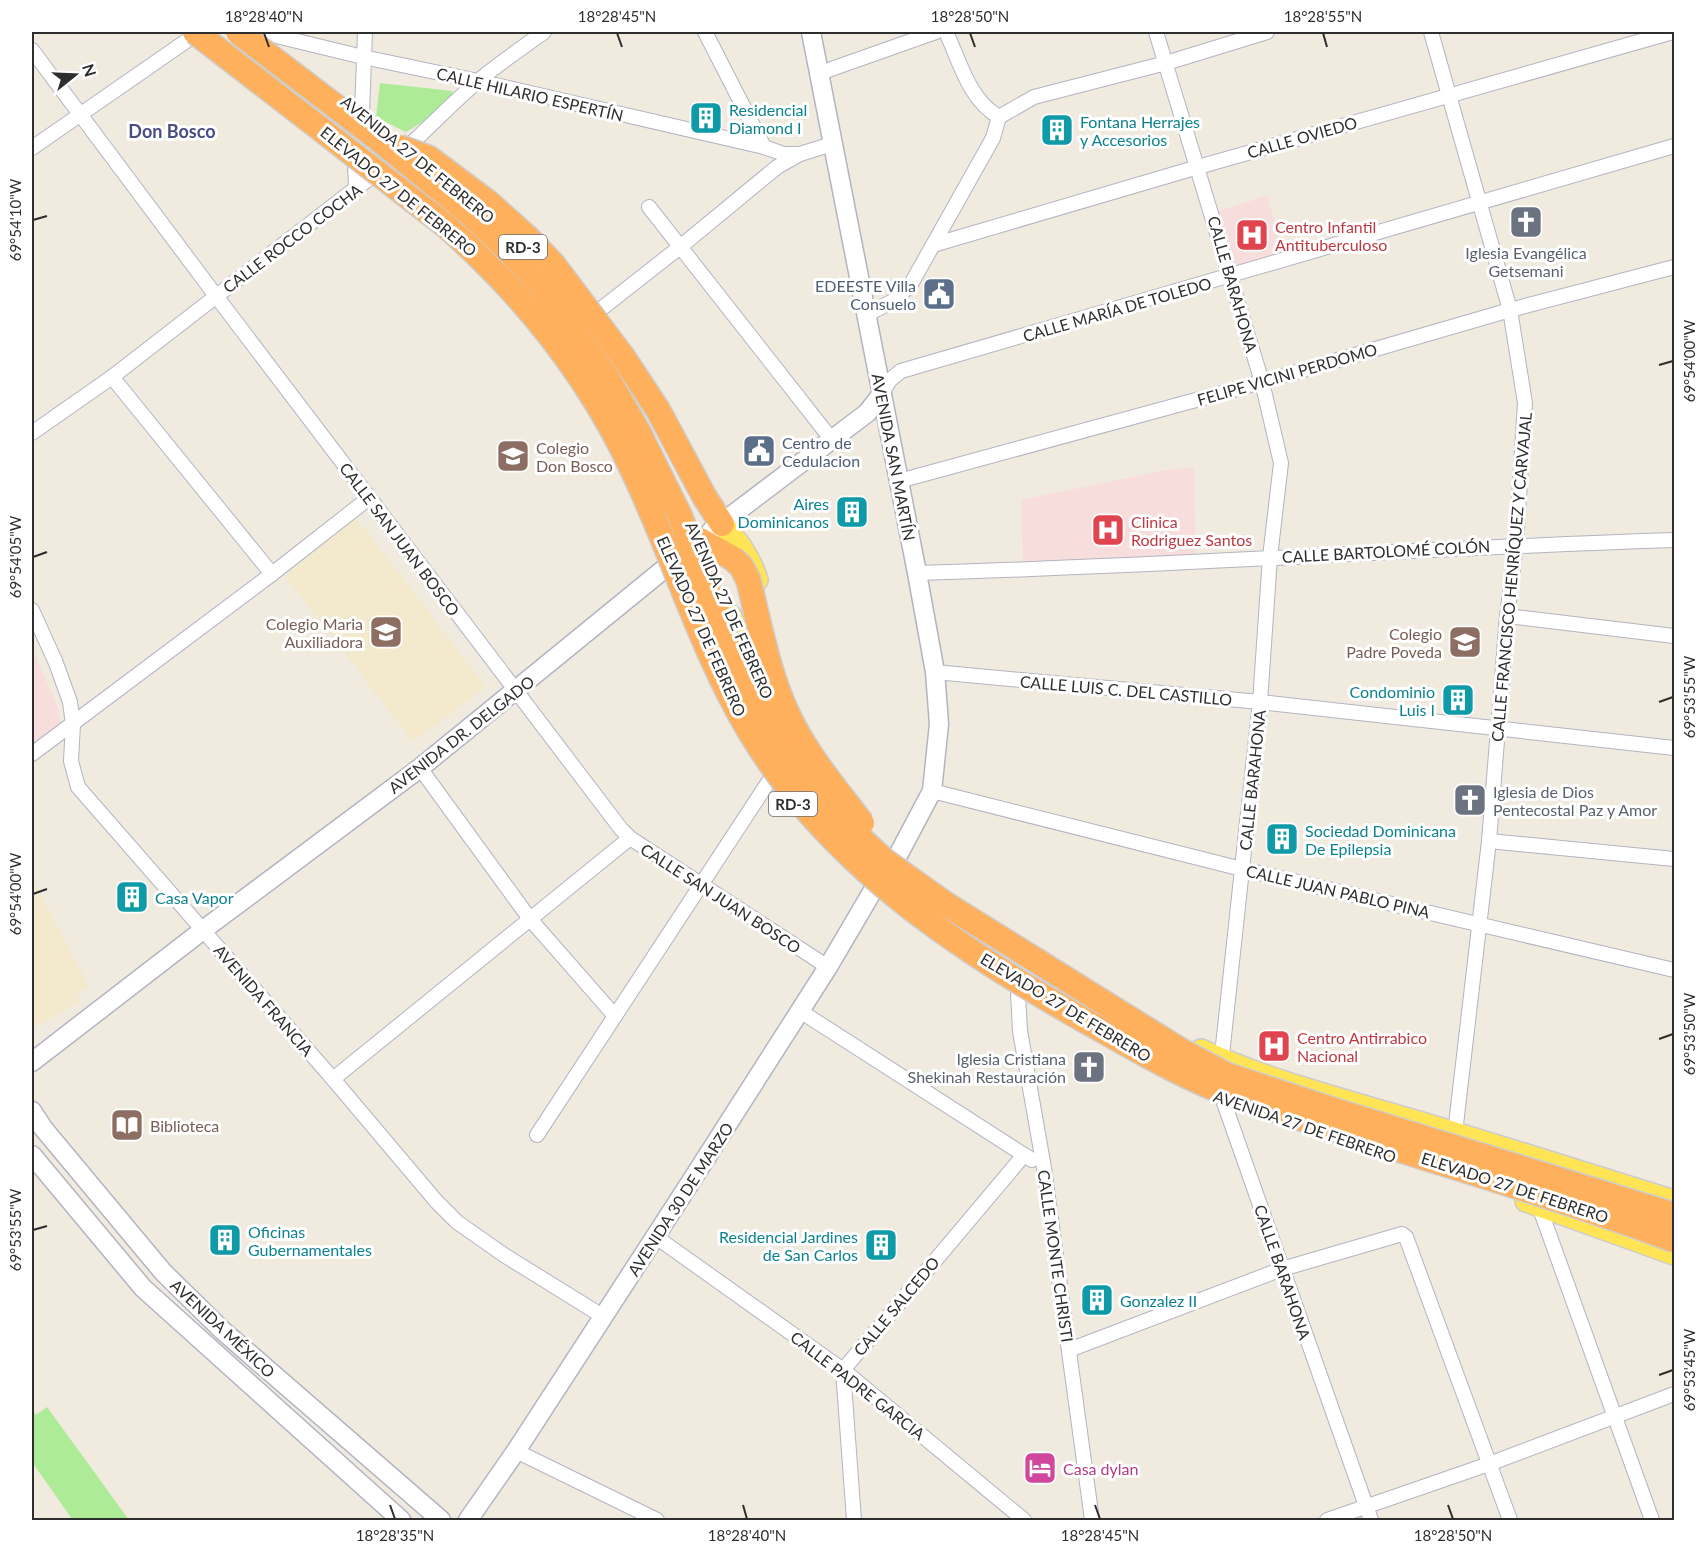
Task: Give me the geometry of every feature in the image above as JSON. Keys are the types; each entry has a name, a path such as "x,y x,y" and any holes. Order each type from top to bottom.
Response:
{"highway":[{"name":"ELEVADO 27 DE FEBRERO","path":"238,32 469,213 510,251 542,288 606,374 638,431 680,516 732,652 777,741 804,780 885,870 1180,1050 1227,1075 1337,1111 1673,1237"},
{"name":"ELEVADO 27 DE FEBRERO","path":"194,36 445,225 479,255 545,327 586,384 633,471 712,657 751,732 796,799 848,854 888,891 1028,989 1168,1067 1200,1082 1265,1107 1673,1237"},
{"path":"376,138 429,158 489,203 553,264 623,357 658,410 699,487 722,524"},
{"path":"700,540 732,558 741,566 748,579 774,680 789,717 823,773 874,838 885,870"}],"main road":[{"name":"AVENIDA 27 DE FEBRERO","path":"258,32 470,199 521,244 582,324 639,411 672,476 751,667 805,764 857,820 885,870 1018,993 1223,1100 1539,1206 1673,1237"},
{"name":"AVENIDA SAN MARTÍN","path":"811,32 935,672 939,724 932,791 885,870"},
{"name":"AVENIDA 27 DE FEBRERO","path":"194,36 355,164 364,183 446,234 495,285 553,355 600,422 740,728 771,778 821,837 885,870 1183,1041 1221,1059 1296,1086 1455,1132 1674,1201"},
{"name":"AVENIDA DR. DELGADO","path":"32,1062 203,930 420,768 700,540 867,413 881,395"},
{"path":"722,524 740,544 753,566 763,598 775,661 805,764"},
{"name":"AVENIDA 30 DE MARZO","path":"468,1521 656,1237 828,967 885,870"},
{"name":"AVENIDA MÉXICO","path":"32,1112 163,1272 222,1330 441,1521"},
{"name":"AVENIDA MÉXICO","path":"32,1155 143,1288 400,1521"}],"street":[{"path":"32,148 194,36 250,32"},
{"name":"CALLE HILARIO ESPERTÍN","path":"258,32 764,147 784,154 800,154"},
{"path":"355,164 362,113 365,32"},
{"name":"CALLE ROCCO COCHA","path":"32,433 112,377 364,183 406,149 478,81 544,32"},
{"path":"705,32 764,147"},
{"path":"820,73 936,32"},
{"path":"946,32 976,97 989,111 999,117"},
{"name":"CALLE BARAHONA","path":"1156,32 1262,382 1281,463 1270,557 1260,702 1221,1059 1223,1100 1371,1521"},
{"path":"866,315 895,300 911,284 993,138 999,117 1034,97 1166,63 1267,32"},
{"name":"CALLE FRANCISCO HENRÍQUEZ Y CARVAJAL","path":"1431,32 1510,310 1525,403 1516,545 1507,616 1489,841 1455,1132"},
{"name":"CALLE OVIEDO","path":"933,245 1198,166 1673,32"},
{"name":"CALLE SAN JUAN BOSCO","path":"32,50 621,829 630,838 828,967"},
{"path":"582,324 777,167 800,154 832,144"},
{"name":"CALLE MARÍA DE TOLEDO","path":"881,395 890,380 901,371 1674,146"},
{"path":"649,207 832,440"},
{"name":"FELIPE VICINI PERDOMO","path":"899,481 1262,382 1510,310 1674,267"},
{"path":"112,377 272,574"},
{"path":"32,754 272,574 369,498"},
{"name":"CALLE BARTOLOMÉ COLÓN","path":"917,573 1064,569 1516,545 1674,540"},
{"name":"AVENIDA FRANCIA","path":"32,610 56,663 70,702 73,724 71,760 78,787 333,1079 436,1202 457,1222 504,1255 604,1317"},
{"path":"1507,616 1674,636"},
{"name":"CALLE LUIS C. DEL CASTILLO","path":"935,672 1260,702 1674,748"},
{"path":"420,768 530,919 615,1016"},
{"path":"537,1135 771,778"},
{"name":"CALLE JUAN PABLO PINA","path":"932,791 1242,868 1674,970"},
{"path":"333,1079 630,838"},
{"path":"1489,841 1674,859"},
{"name":"CALLE MONTE CHRISTI","path":"1018,993 1020,1031 1044,1168 1092,1521"},
{"path":"800,1011 1044,1168"},
{"name":"CALLE SALCEDO","path":"854,1521 843,1370 1024,1155"},
{"path":"1539,1206 1652,1521"},
{"path":"1069,1350 1282,1269 1400,1233 1404,1234 1510,1521"},
{"name":"CALLE PADRE GARCIA","path":"656,1237 843,1370 1024,1521"},
{"path":"1327,1521 1489,1464 1674,1394"},
{"path":"516,1451 657,1521"}],"shaded area":[{"name":"Centro Infantil Antituberculoso","path":"1267,196 1286,259 1238,273 1219,211"},
{"name":"Clinica Rodriguez Santos","path":"1194,468 1196,559 1023,563 1021,500 1171,469"},
{"name":"Colegio Maria Auxiliadora","path":"356,517 486,687 413,742 285,576"},
{"path":"32,648 57,705 63,733 32,756"},
{"path":"32,877 89,986 77,993 81,1001 32,1029"}],"green space":[{"path":"380,83 452,91 455,102 406,132 376,117"},
{"path":"47,1407 129,1520 71,1520 32,1462 32,1409 36,1415"}],"place":[{"name":"Residencial Diamond I","path":"706,118"},
{"name":"Fontana Herrajes y Accesorios","path":"1057,130"},
{"name":"Iglesia Evangélica Getsemani","path":"1526,222"},
{"name":"Centro Infantil Antituberculoso","path":"1252,235"},
{"name":"EDEESTE Villa Consuelo","path":"939,294"},
{"name":"Centro de Cedulacion","path":"759,451"},
{"name":"Colegio Don Bosco","path":"513,456"},
{"name":"Aires Dominicanos","path":"852,512"},
{"name":"Clinica Rodriguez Santos","path":"1108,530"},
{"name":"Colegio Maria Auxiliadora","path":"386,632"},
{"name":"Colegio Padre Poveda","path":"1465,642"},
{"name":"Condominio Luis I","path":"1458,700"},
{"name":"Iglesia de Dios Pentecostal Paz y Amor","path":"1470,800"},
{"name":"Sociedad Dominicana De Epilepsia","path":"1282,839"},
{"name":"Casa Vapor","path":"132,897"},
{"name":"Centro Antirrabico Nacional","path":"1274,1046"},
{"name":"Iglesia Cristiana Shekinah Restauración","path":"1089,1067"},
{"name":"Biblioteca","path":"127,1125"},
{"name":"Oficinas Gubernamentales","path":"225,1240"},
{"name":"Residencial Jardines de San Carlos","path":"881,1245"},
{"name":"Gonzalez II","path":"1097,1300"},
{"name":"Casa dylan","path":"1040,1468"}],"district":[{"name":"Don Bosco","path":"172,131"}]}
